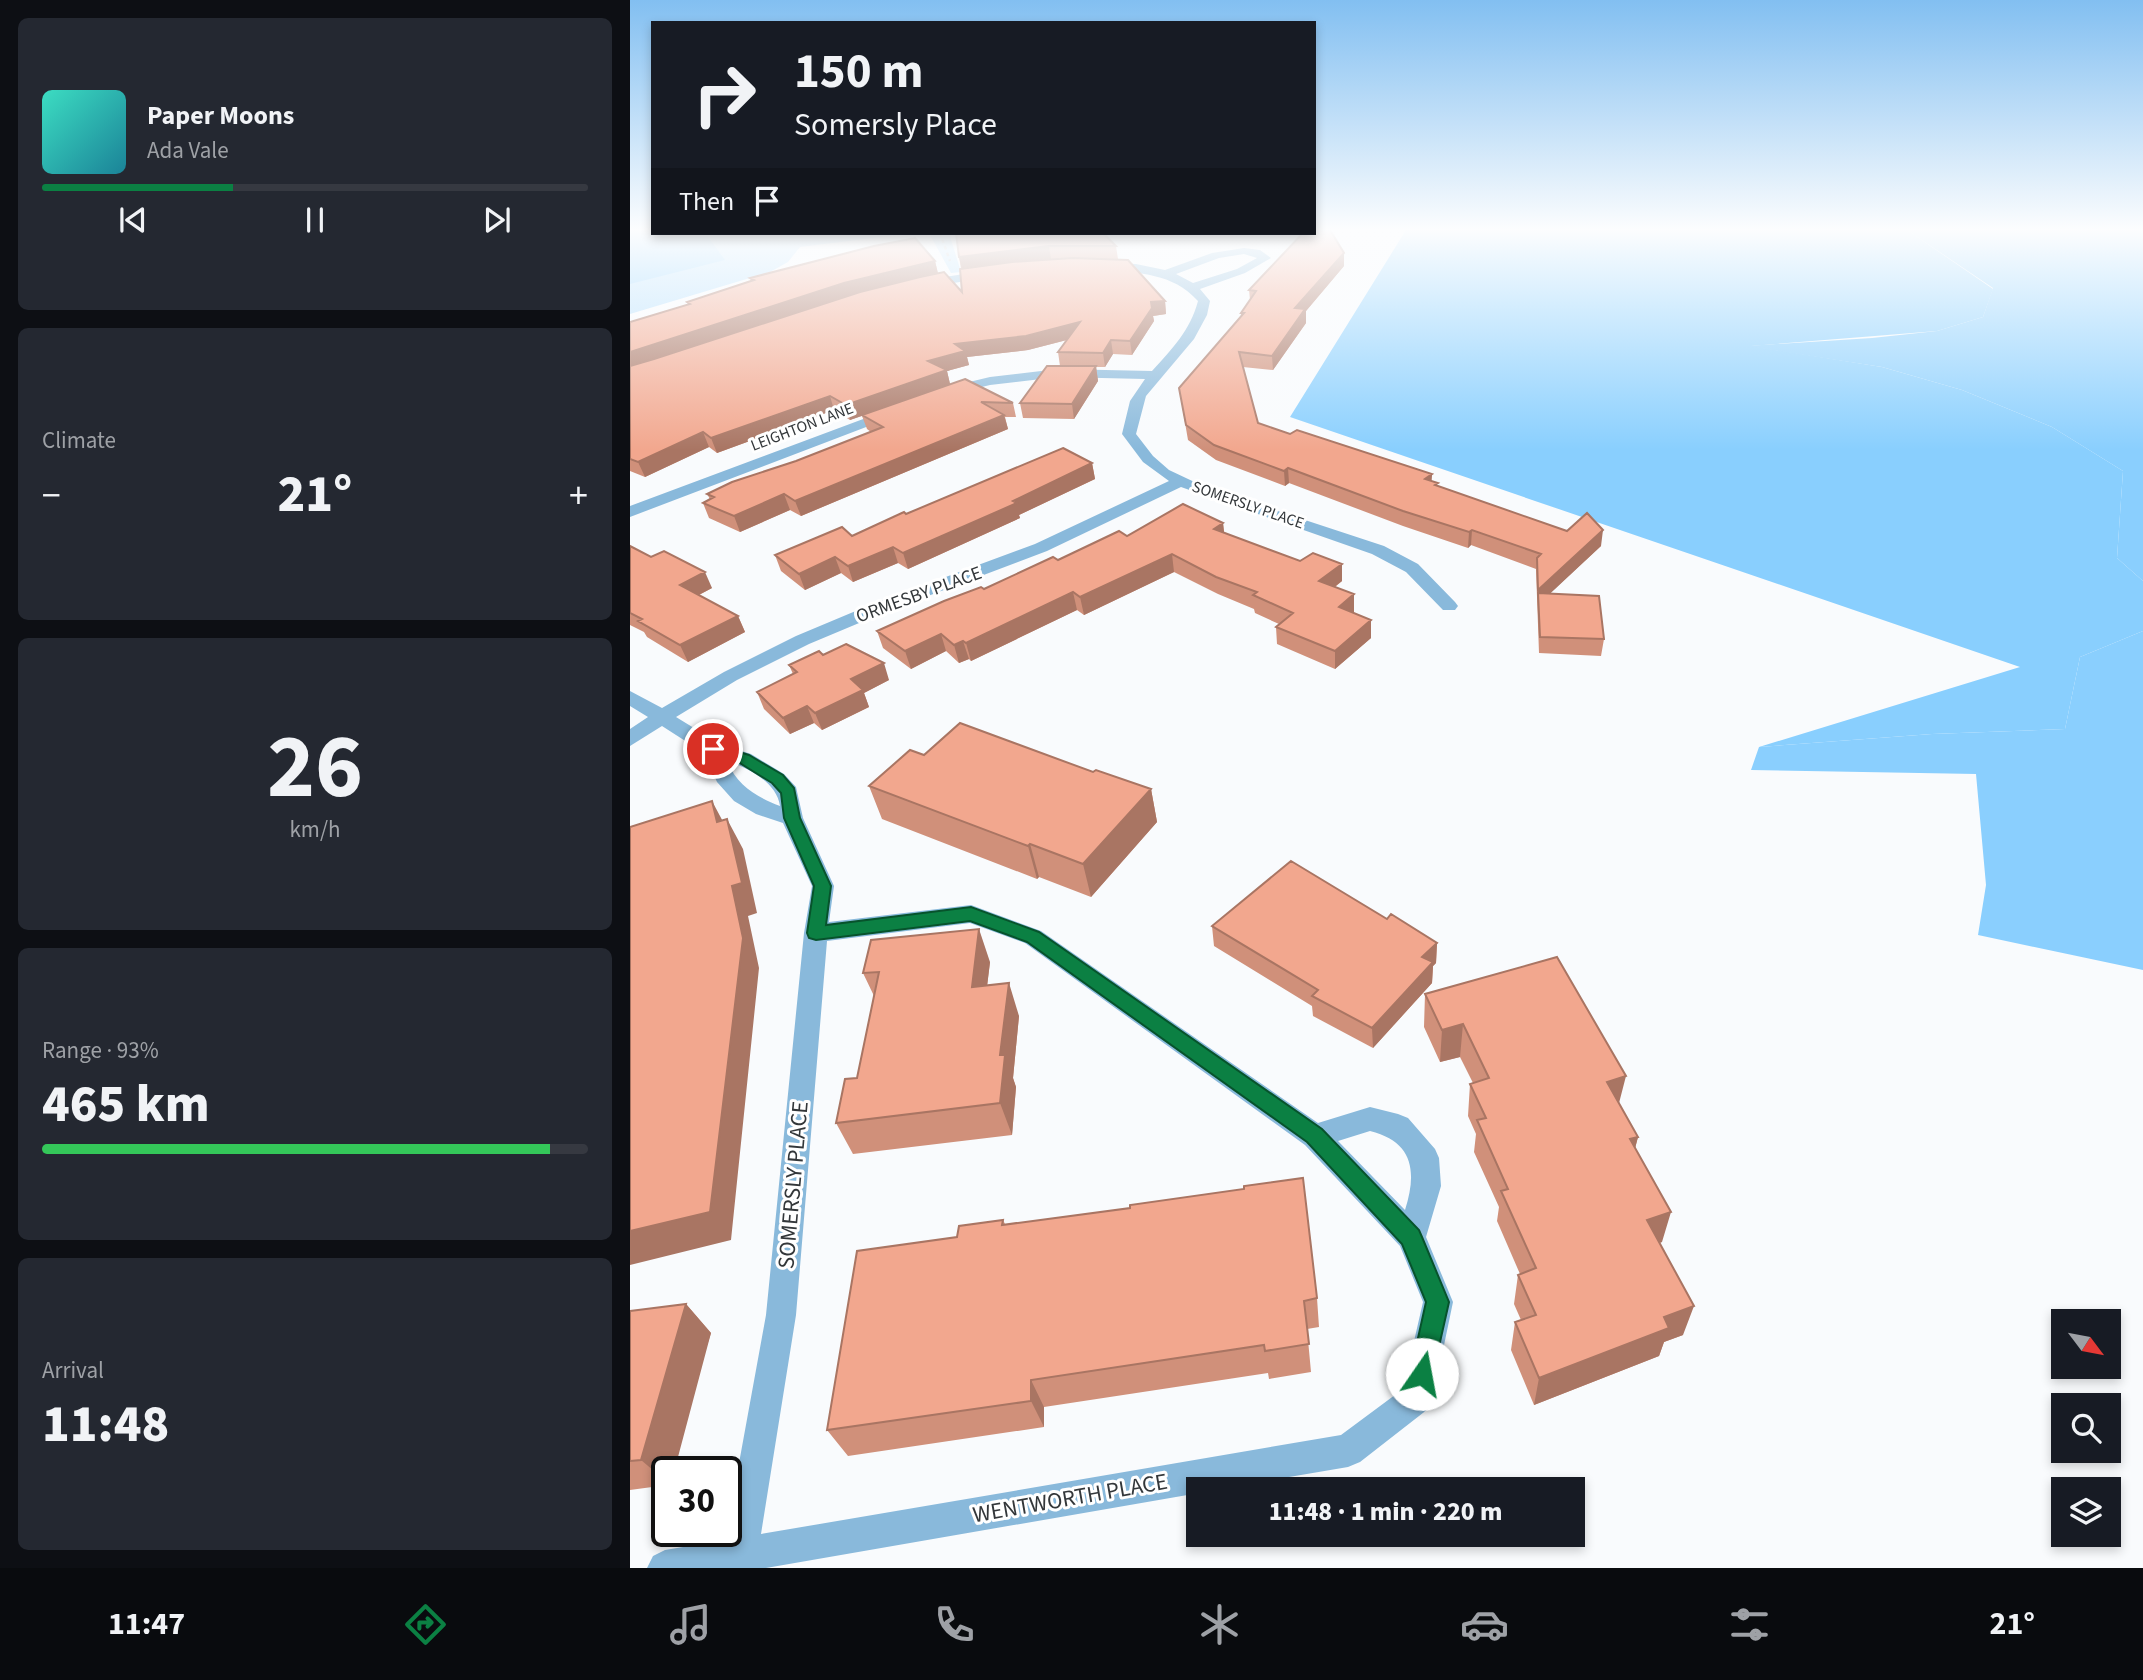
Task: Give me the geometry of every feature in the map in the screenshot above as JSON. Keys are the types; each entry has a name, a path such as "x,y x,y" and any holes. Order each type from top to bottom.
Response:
{"street":[{"name":"SOMERSLY PLACE","path":"1204,303 1202,319 1193,334 1141,393 1129,434 1148,459 1164,473 1199,490 1378,550 1412,568 1449,606"},
{"path":"939,394 990,381 1058,373 1157,375"},
{"name":"LEIGHTON LANE","path":"630,512 900,408"},
{"name":"ORMESBY PLACE","path":"630,728 661,716 765,659 834,626 994,567 1137,504 1181,481"},
{"name":"SOMERSLY PLACE","path":"630,697 713,749 744,759 777,779 789,792 792,818 823,886 816,933 781,1315 740,1556"},
{"name":"ORMESBY PLACE","path":"630,739 661,716"},
{"path":"713,749 719,772 737,792 760,809 792,818"},
{"name":"WENTWORTH PLACE","path":"665,1568 1348,1450 1417,1398 1438,1302 1411,1237 1315,1136 1033,937 971,914 816,933"},
{"path":"1315,1136 1370,1119 1398,1126 1424,1158 1427,1186 1411,1237"}],"shaded area":[{"path":"630,303 666,303 630,314"},
{"path":"1361,303 1988,303 1983,317 1937,331 1751,346 1882,367 1962,390 2052,427 2123,471 2117,558 2143,581 2143,631 2080,657 2065,729 1932,734 1759,747 2020,667 1290,417"},
{"path":"1988,303 2143,303 2143,581 2117,558 2123,471 2052,427 1962,390 1882,367 1746,346 1937,331 1983,317"},
{"path":"2143,631 2143,970 1978,935 1986,885 1976,774 1751,770 1759,747 1932,734 2065,729 2080,657"}],"building":[{"path":"781,303 630,352 630,322 690,304"},
{"path":"826,303 1151,303 1152,308 1130,341 1111,340 1103,353 1058,352 1080,322 1026,336 955,344 965,351 928,361 947,370 846,405 830,396 711,438 703,432 638,462 630,459 630,366"},
{"path":"1248,303 1299,303 1295,308 1305,309 1272,356 1239,352 1258,423 1290,434 1297,430 1432,474 1425,479 1438,483 1435,485 1567,531 1587,513 1603,530 1538,590 1537,558 1541,554 1472,530 1469,532 1403,511 1288,468 1284,471 1214,445 1186,425 1179,388 1244,313 1241,313"},
{"path":"1047,366 1096,366 1072,404 1020,403"},
{"path":"965,379 1013,403 981,402 1004,415 795,501 784,494 734,516 703,503 714,497 707,494 732,482 796,461 883,427 862,415"},
{"path":"1063,448 1092,463 1013,501 1017,503 903,553 893,547 848,566 835,557 799,574 775,555 842,527 852,536 904,512 906,514"},
{"path":"1183,504 1223,523 1214,529 1300,561 1313,553 1342,564 1319,581 1354,594 1339,607 1371,620 1335,651 1276,627 1293,613 1253,595 1257,592 1216,577 1172,554 1080,597 1073,592 966,643 963,641 954,645 941,634 905,651 877,631 944,601 981,587 984,589 1053,557 1058,560 1119,531 1127,536"},
{"path":"630,546 651,557 664,551 705,572 680,585 738,616 680,645 638,621 642,619 630,613"},
{"path":"1538,593 1599,596 1604,639 1540,637"},
{"path":"846,644 884,663 851,679 863,690 815,713 807,706 783,718 757,692 797,672 789,665 819,651 823,655"},
{"path":"960,723 1093,772 1096,770 1151,789 1083,864 869,786 910,750 924,755"},
{"path":"712,801 717,822 727,819 742,883 732,886 743,938 710,1212 630,1231 630,827"},
{"path":"1291,861 1387,919 1391,914 1437,943 1422,957 1433,962 1372,1028 1312,996 1318,990 1212,926"},
{"path":"979,929 972,987 1009,983 1000,1055 1005,1055 1000,1103 836,1123 845,1079 857,1078 879,972 863,973 871,940"},
{"path":"1557,957 1626,1076 1607,1082 1638,1137 1630,1139 1671,1212 1647,1220 1694,1306 1664,1317 1669,1328 1539,1378 1515,1322 1536,1315 1518,1275 1536,1268 1501,1191 1508,1189 1477,1120 1486,1118 1470,1084 1489,1078 1463,1024 1442,1030 1425,994"},
{"path":"1303,1178 1317,1298 1304,1301 1309,1344 1265,1351 1264,1345 1031,1380 1031,1401 827,1430 857,1251 957,1237 959,1226 1003,1220 1002,1225 1130,1208 1130,1205"},
{"path":"686,1304 641,1460 630,1461 630,1311"}],"route":[{"path":"713,749 744,759 777,779 789,792 792,818 823,886 816,933 971,914 1033,937 1154,1025 1315,1136 1411,1237 1438,1302 1422,1374"}]}
